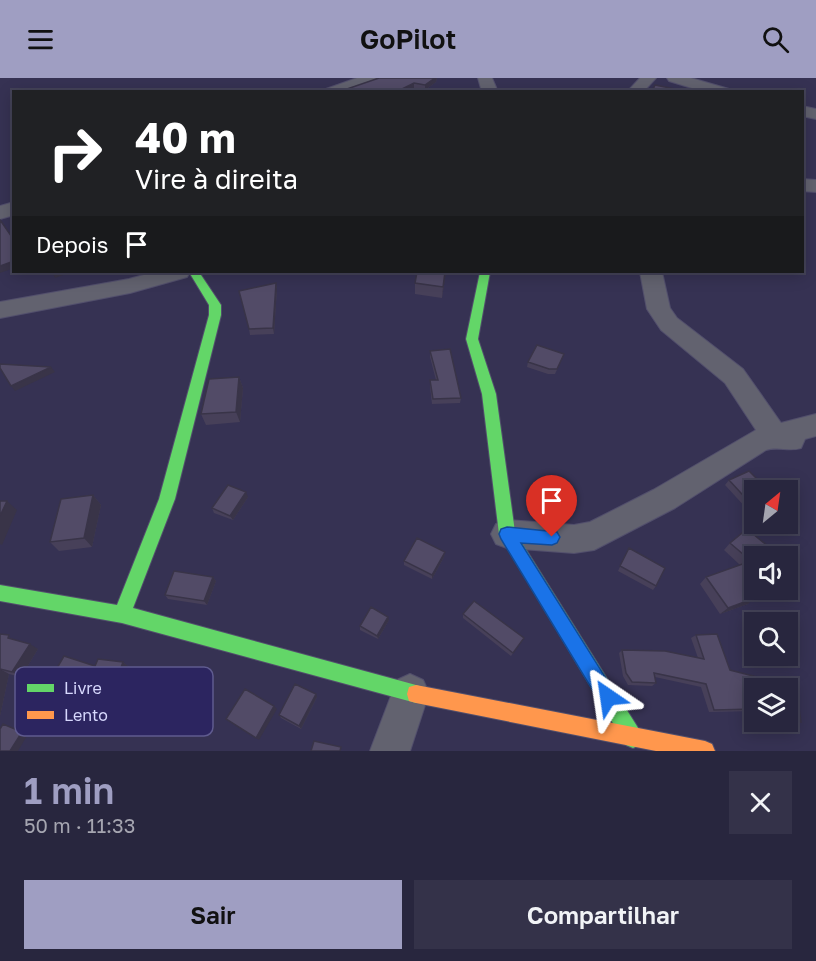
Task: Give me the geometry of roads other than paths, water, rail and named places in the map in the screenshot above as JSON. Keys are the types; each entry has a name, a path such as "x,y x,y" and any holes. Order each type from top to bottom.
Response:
{"street":[{"path":"337,90 371,78"},
{"path":"636,90 649,78"},
{"path":"674,78 717,90"},
{"path":"0,310 130,286 176,273"},
{"path":"122,614 167,499 215,315 215,305 195,273"},
{"path":"484,273 472,339 491,403 507,534 633,738"},
{"path":"651,273 659,309 669,324 734,376 776,436 816,446"},
{"path":"507,534 574,539 594,536 664,499 758,441 816,425"},
{"path":"0,593 122,614 410,693 705,751"},
{"path":"390,751 410,693"}]}
